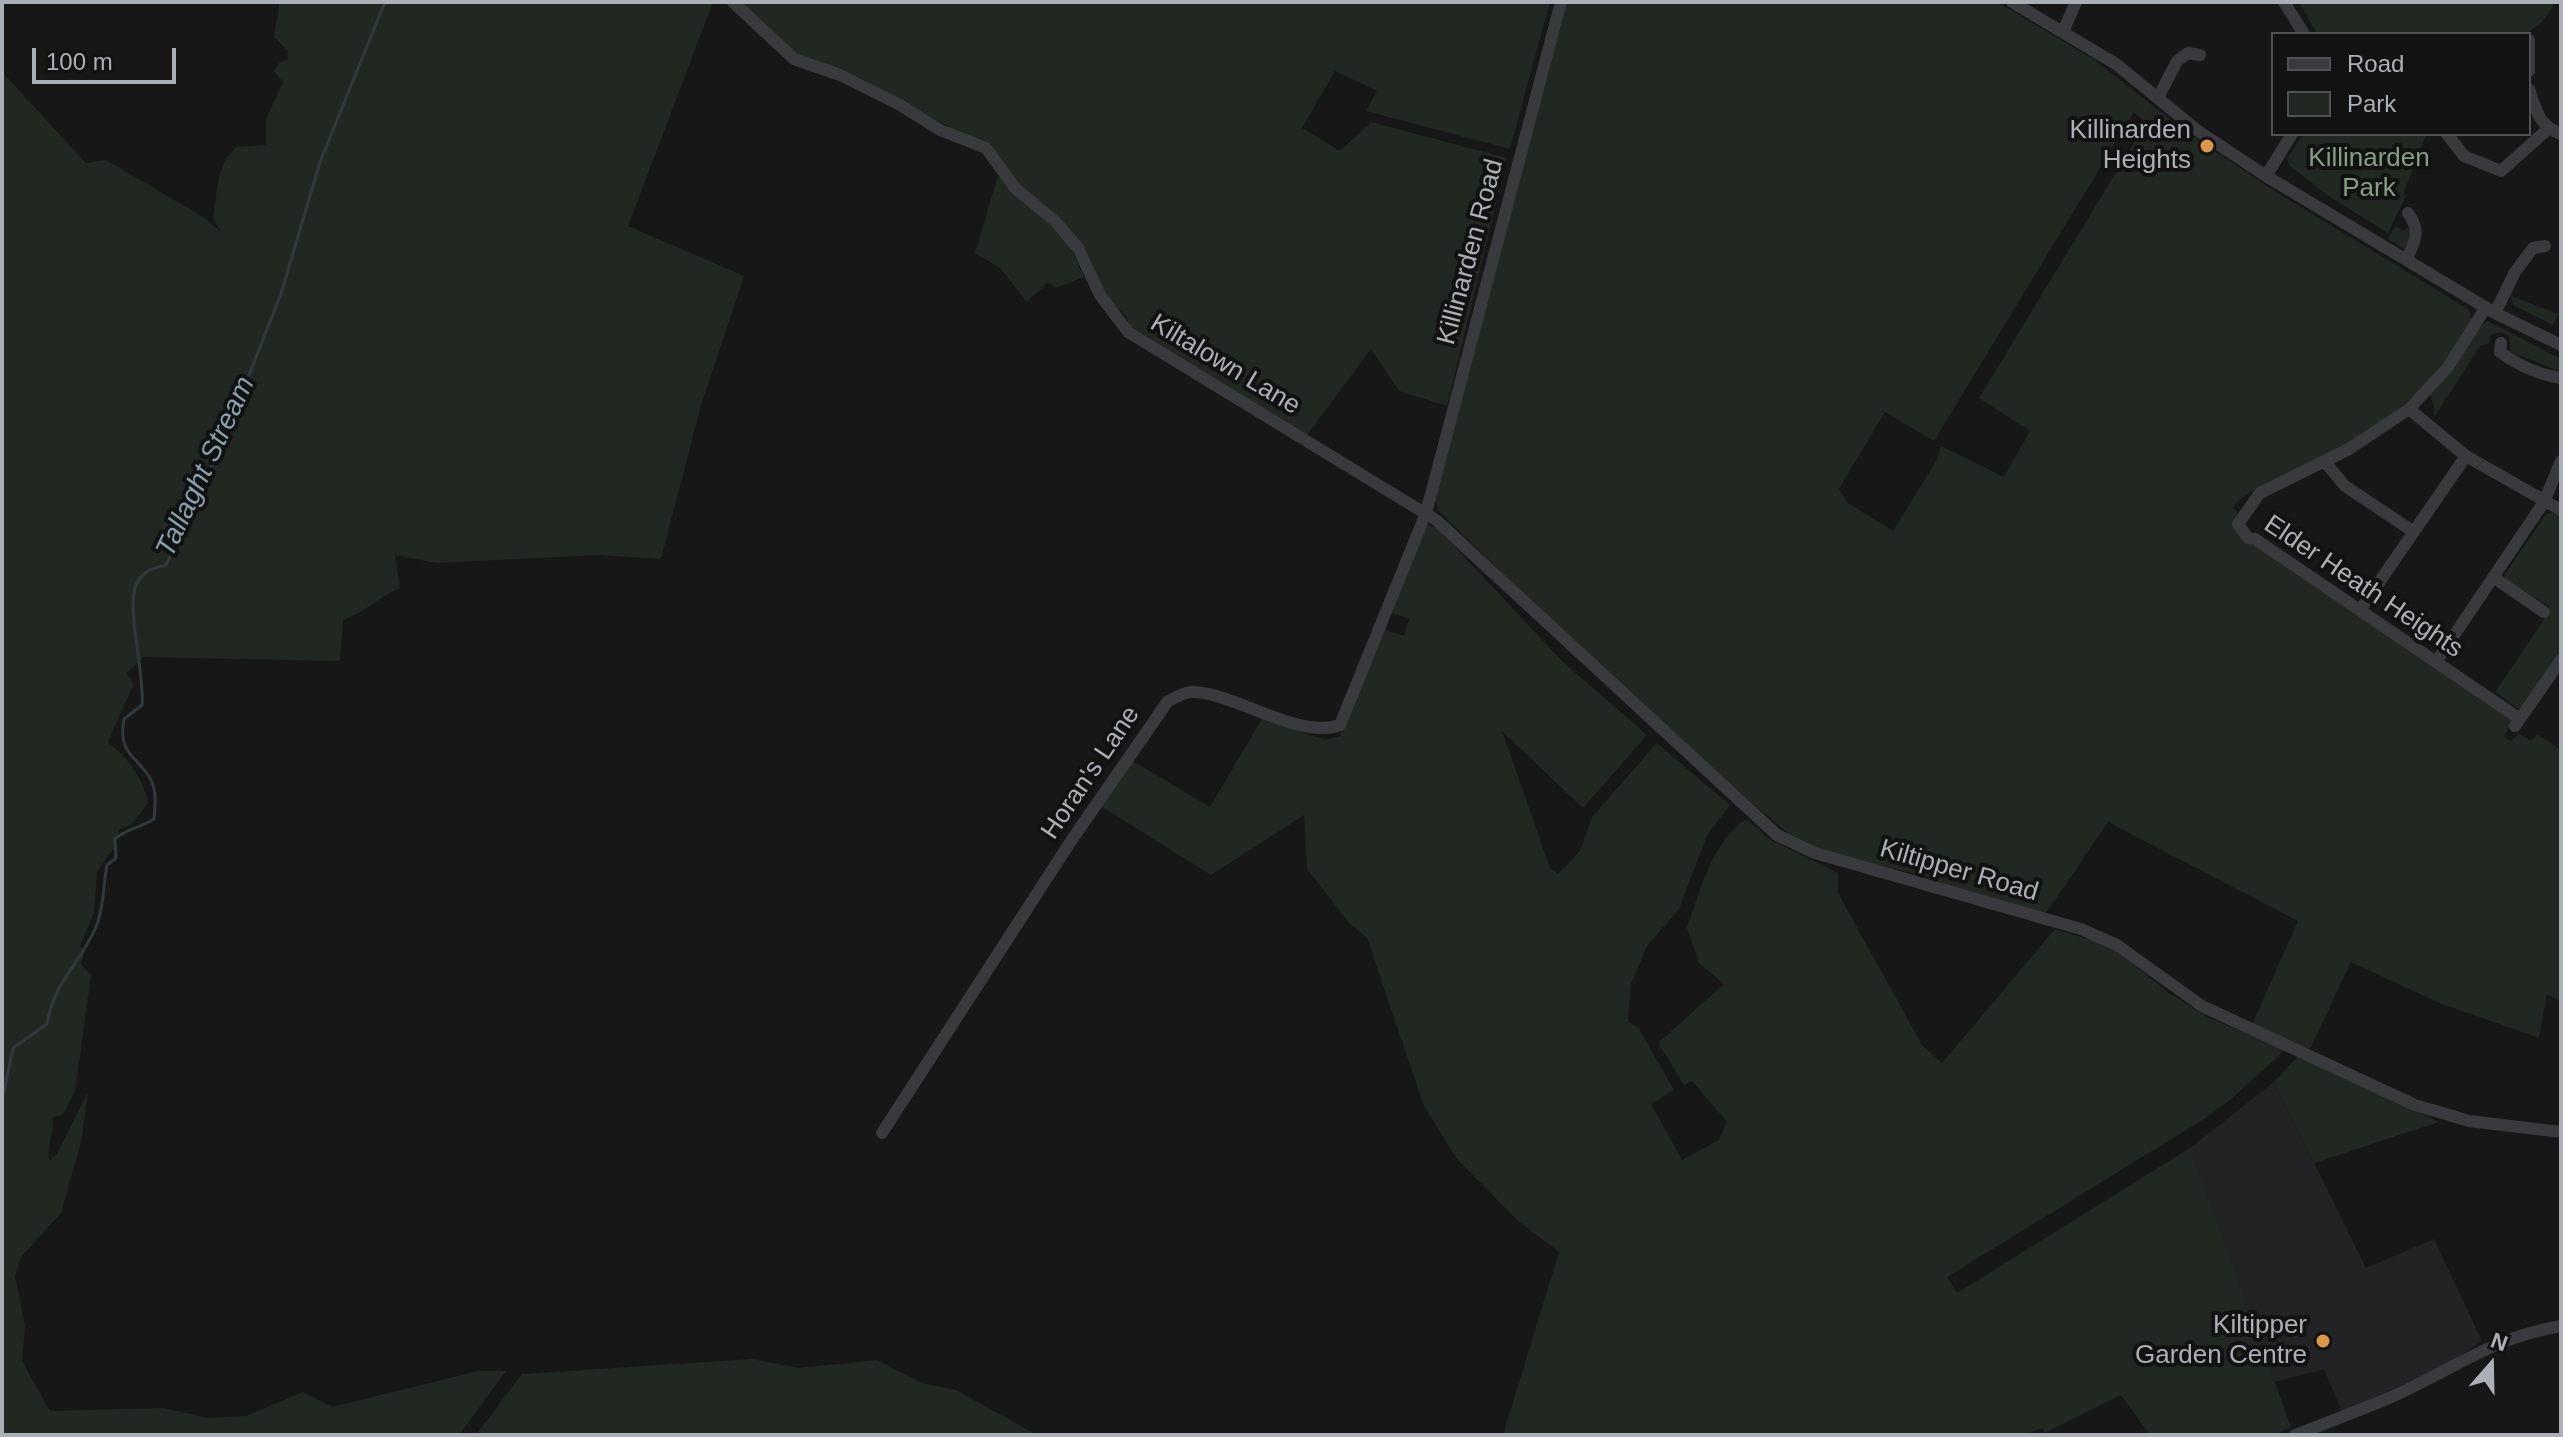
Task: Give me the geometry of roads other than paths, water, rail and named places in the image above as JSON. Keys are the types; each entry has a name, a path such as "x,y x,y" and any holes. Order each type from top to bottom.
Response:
{"street":[{"name":"Kiltalown Lane","path":"733,2 794,59 840,75 900,105 940,130 986,148 1015,188 1056,222 1078,248 1100,295 1128,332 1426,513"},
{"name":"Killinarden Road","path":"1426,513 1561,2"},
{"path":"2012,2 2116,64 2198,131 2266,176 2490,310 2561,345"},
{"path":"2063,32 2076,2"},
{"path":"2284,2 2303,32"},
{"path":"2158,98 2177,61 2188,53 2200,55"},
{"path":"2531,96 2537,115 2548,129 2561,134"},
{"path":"2445,136 2464,156 2501,171 2548,129"},
{"path":"2266,176 2291,136"},
{"path":"2406,260 2415,241 2416,229 2408,213"},
{"path":"2414,532 2345,486 2325,462 2409,409 2448,367 2533,248 2545,246"},
{"path":"2501,343 2500,352 2508,358 2546,376 2561,378"},
{"path":"2409,409 2466,456 2561,510"},
{"path":"2360,610 2466,456"},
{"path":"2436,662 2544,502 2561,461"},
{"name":"Elder Heath Heights","path":"2325,462 2260,493 2243,512 2238,524 2248,538 2255,539 2436,662 2518,723 2561,660"},
{"name":"Kiltipper Road","path":"1426,513 1464,543 1533,613 1777,835 1815,853 2081,929 2117,945 2202,1006 2415,1105 2469,1121 2561,1132"},
{"name":"Horan's Lane","path":"882,1133 1071,841 1168,701 1192,692 1291,722 1322,728 1340,725 1426,513"},
{"path":"2493,577 2544,612"},
{"path":"2295,1435 2398,1394 2490,1345 2512,1336 2561,1326"}],"waterway":[{"name":"Tallaght Stream","path":"2,1101 13,1048 47,1024 55,996 96,927 107,865 116,858 115,839 154,819 153,785 123,740 124,719 142,705 133,609 136,585 145,573 166,565 219,451 281,294 320,162 385,2"},
{"name":"Tallaght Stream","path":"2,1111 2,1118"}],"place":[{"name":"Killinarden Heights","path":"2207,146"},
{"name":"Kiltipper Garden Centre","path":"2323,1341"}],"park label":[{"name":"Killinarden Park","path":"2369,174"}]}
